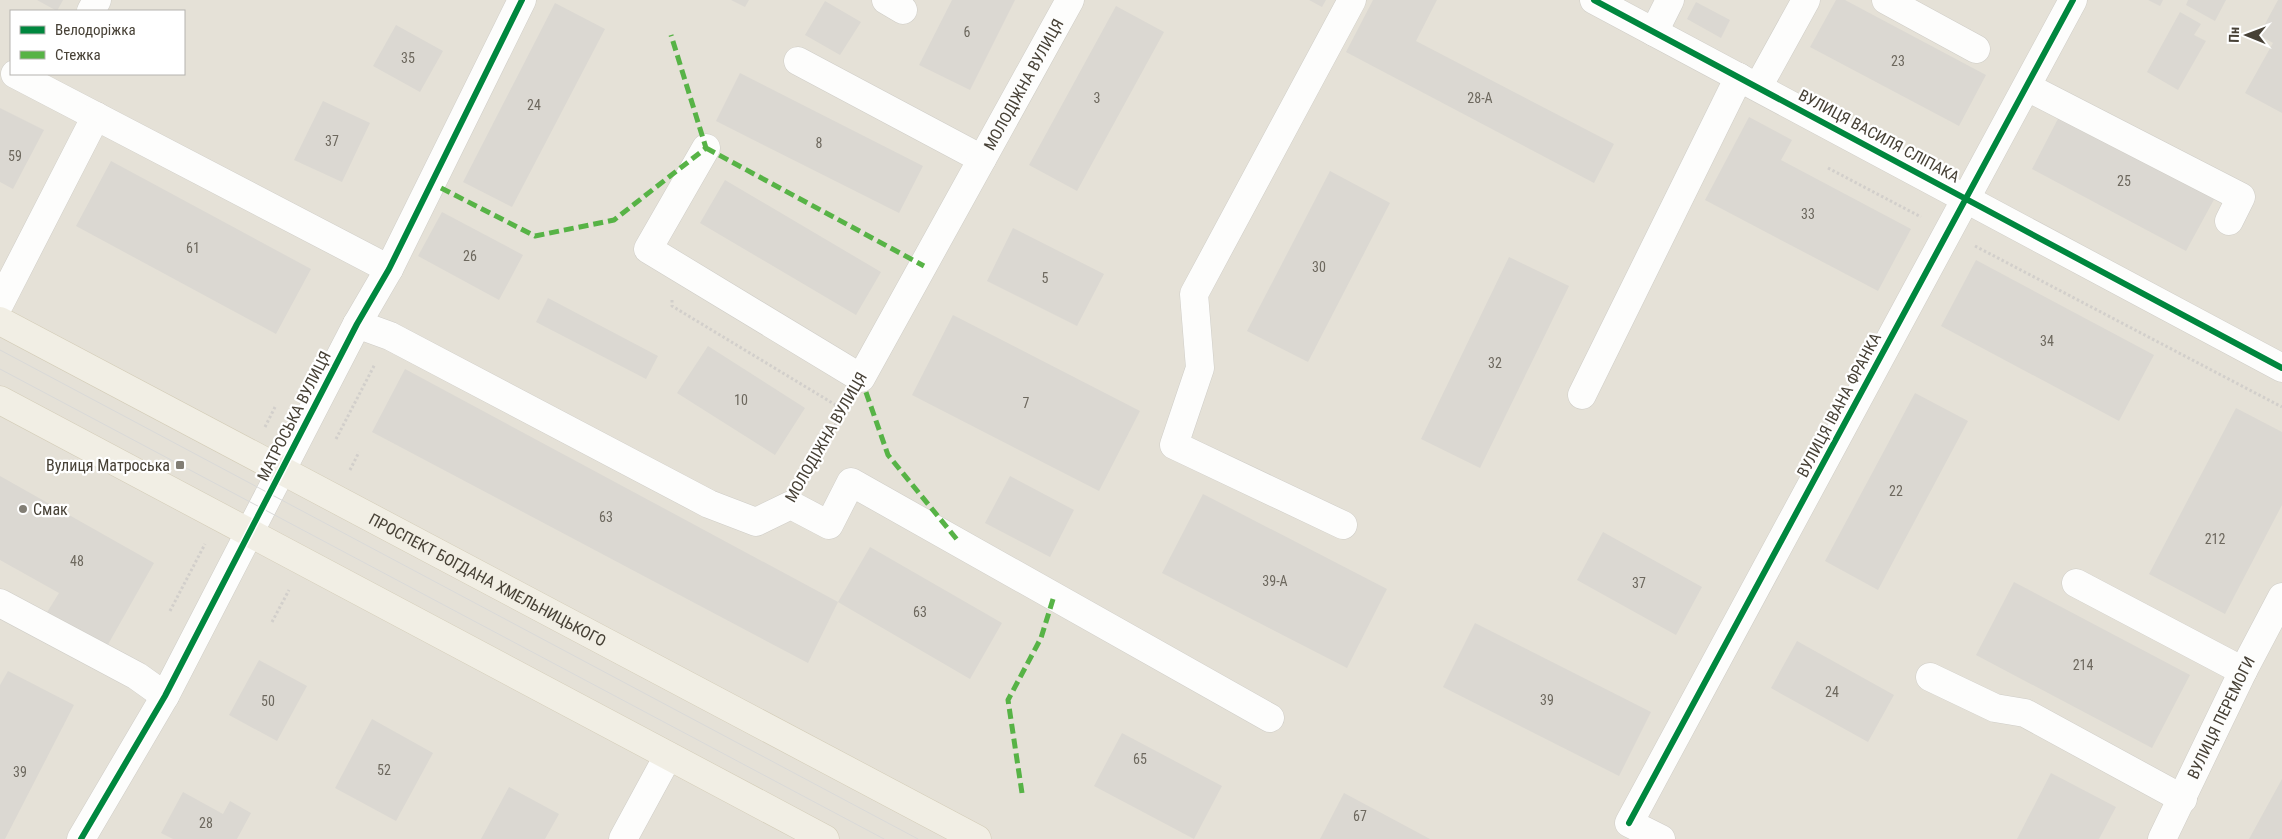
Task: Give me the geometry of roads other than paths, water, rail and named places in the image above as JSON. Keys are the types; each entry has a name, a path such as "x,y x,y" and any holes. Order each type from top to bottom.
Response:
{"main road":[{"name":"ПРОСПЕКТ БОГДАНА ХМЕЛЬНИЦЬКОГО","path":"0,320 977,839"},
{"path":"0,400 825,839"}],"street":[{"name":"МАТРОСЬКА ВУЛИЦЯ","path":"81,839 165,696 356,324 389,268 522,0"},
{"name":"МОЛОДІЖНА ВУЛИЦЯ","path":"706,148 648,249 861,378 1070,0"},
{"path":"1343,525 1174,445 1200,368 1194,294 1352,0"},
{"name":"ВУЛИЦЯ ВАСИЛЯ СЛІПАКА","path":"1594,0 2282,368"},
{"path":"1654,32 1670,0"},
{"path":"1582,395 1748,82 1806,0"},
{"path":"1886,0 1976,49"},
{"name":"ВУЛИЦЯ ІВАНА ФРАНКА","path":"1661,839 1628,823 2073,0"},
{"path":"798,61 982,159"},
{"path":"21,75 54,83 96,116 389,268"},
{"path":"2027,86 2240,197 2229,220"},
{"path":"0,303 96,116"},
{"name":"МОЛОДІЖНА ВУЛИЦЯ","path":"356,324 390,336 709,504 756,522 791,504 829,525 852,482 1270,718"},
{"path":"2076,583 2243,671"},
{"name":"ВУЛИЦЯ ПЕРЕМОГИ","path":"2162,839 2183,799 2243,671 2282,598"},
{"path":"3,612 137,676 165,696"},
{"path":"1930,678 1995,708 2025,713 2183,799"},
{"path":"623,839 668,756"}],"tram line":[{"path":"0,350 918,839"},
{"path":"0,369 884,839"}],"place":[{"name":"Вулиця Матроська","path":"180,465"},
{"name":"Смак","path":"23,509"}]}
